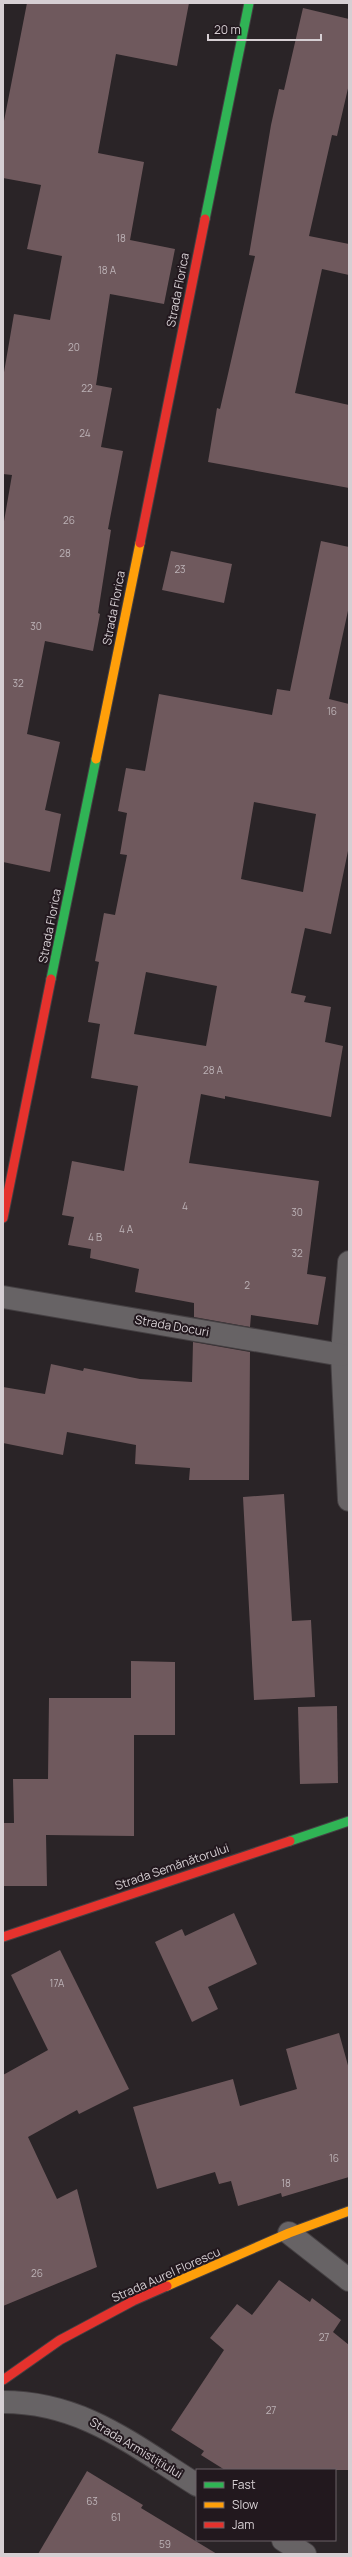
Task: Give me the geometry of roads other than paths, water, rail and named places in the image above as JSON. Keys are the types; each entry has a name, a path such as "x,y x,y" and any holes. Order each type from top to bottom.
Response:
{"street":[{"name":"Strada Florica","path":"3,1218 249,3"},
{"path":"349,1262 342,1355 349,1500"},
{"name":"Strada Docuri","path":"3,1297 342,1355"},
{"name":"Strada Semănătorului","path":"3,1937 349,1821"},
{"name":"Strada Aurel Florescu","path":"3,2380 60,2340 133,2301 288,2233 349,2211"},
{"path":"288,2233 349,2280"},
{"name":"Strada Armistițiului","path":"3,2402 52,2407 84,2417 109,2429 196,2484"},
{"path":"285,2541 305,2554"}]}
